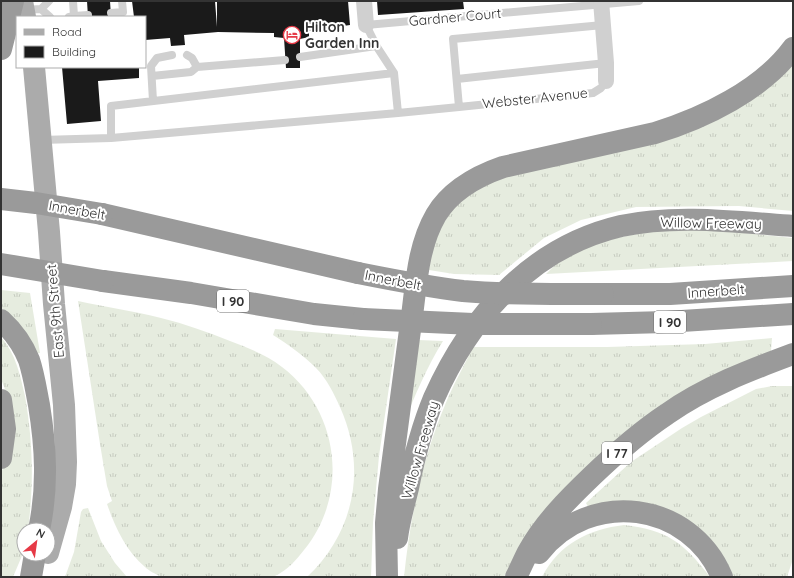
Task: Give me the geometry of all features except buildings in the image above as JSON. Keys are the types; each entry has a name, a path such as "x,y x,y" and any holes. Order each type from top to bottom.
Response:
{"highway":[{"path":"1,49 16,23"},
{"path":"387,577 386,523 389,489 420,264 430,227 443,205 465,185 488,172 503,167 655,133 709,113 755,84 776,68 793,48"},
{"name":"Innerbelt","path":"1,199 102,214 358,273 410,284 465,291 521,294 670,294 793,286"},
{"name":"Willow Freeway","path":"391,577 398,529 410,475 424,425 434,399 459,349 471,332 488,310 522,276 545,259 569,245 621,226 675,220 793,226"},
{"name":"Innerbelt","path":"1,264 103,281 191,293 314,314 363,319 472,324 591,324 666,322 793,314"},
{"path":"1,320 23,347 29,359 36,386 46,465 40,522"},
{"name":"I 77","path":"516,577 528,552 551,519 610,459 649,426 707,390 754,369 793,354"},
{"path":"1,400 5,429 1,458"},
{"path":"522,577 545,545 556,535 570,526 596,514 610,511 626,511 653,515 680,527 703,547 712,558 722,577"},
{"path":"31,577 33,562"}],"main road":[{"name":"East 9th Street","path":"34,68 64,405 66,462 65,484 56,525"},
{"name":"East 9th Street","path":"40,577 45,562"}],"street":[{"path":"364,1 366,25"},
{"path":"601,3 606,81"}],"lane":[{"path":"25,8 49,1"},
{"path":"72,16 73,1"},
{"path":"111,13 122,15 122,1"},
{"name":"Gardner Court","path":"366,25 563,5 639,1"},
{"path":"25,8 47,16"},
{"path":"80,16 88,15"},
{"path":"366,25 376,46 394,73 398,113"},
{"path":"455,107 457,79 453,39 603,25"},
{"path":"300,57 376,46"},
{"path":"187,55 192,58 196,67"},
{"path":"153,101 151,66 153,61 157,58 172,56"},
{"path":"152,76 191,72 196,67 285,60"},
{"path":"457,79 606,63"},
{"path":"111,138 111,106 394,73"},
{"name":"Webster Avenue","path":"40,140 111,138 398,113 592,93 601,88 606,81"}],"green space":[{"path":"793,62 793,211 739,206 636,207 581,220 544,238 499,275 454,274 429,270 431,242 460,198 502,174 625,146"},
{"path":"676,226 793,238 793,261 546,274 558,262 592,243"},
{"path":"1,290 30,293 40,353 35,354 5,311 1,308"},
{"path":"78,301 141,313 213,334 264,355 282,367 301,385 316,406 326,429 332,454 332,479 328,504 319,528 301,554 284,571 275,576 266,577 161,577 138,561 132,554 118,530 107,504 112,501 107,486"},
{"path":"275,329 396,339 379,456 373,523 371,577 307,577 323,559 336,540 346,519 352,498 354,475 353,453 348,430 340,407 327,382 320,372 306,359 273,335"},
{"path":"1,337 14,358 25,396 30,430 32,463 29,522 16,522 16,562 19,562 13,577 1,577 1,474 9,447 6,392 1,379"},
{"path":"772,338 771,351 714,378 520,552 504,577 404,577 418,490 430,447 448,398 473,347 607,347 705,344"},
{"path":"418,340 443,341 412,402 404,423"},
{"path":"772,386 793,386 793,559 787,577 731,577 704,538 589,509 586,503 631,462 701,417 756,389"},
{"path":"88,508 101,541 115,563 127,577 65,577 74,552 81,512 83,509"},
{"path":"624,525 652,530 674,540 692,555 710,577 542,577 549,565 557,556 576,540 599,530"}],"place":[{"name":"Hilton Garden Inn","path":"292,35"}]}
